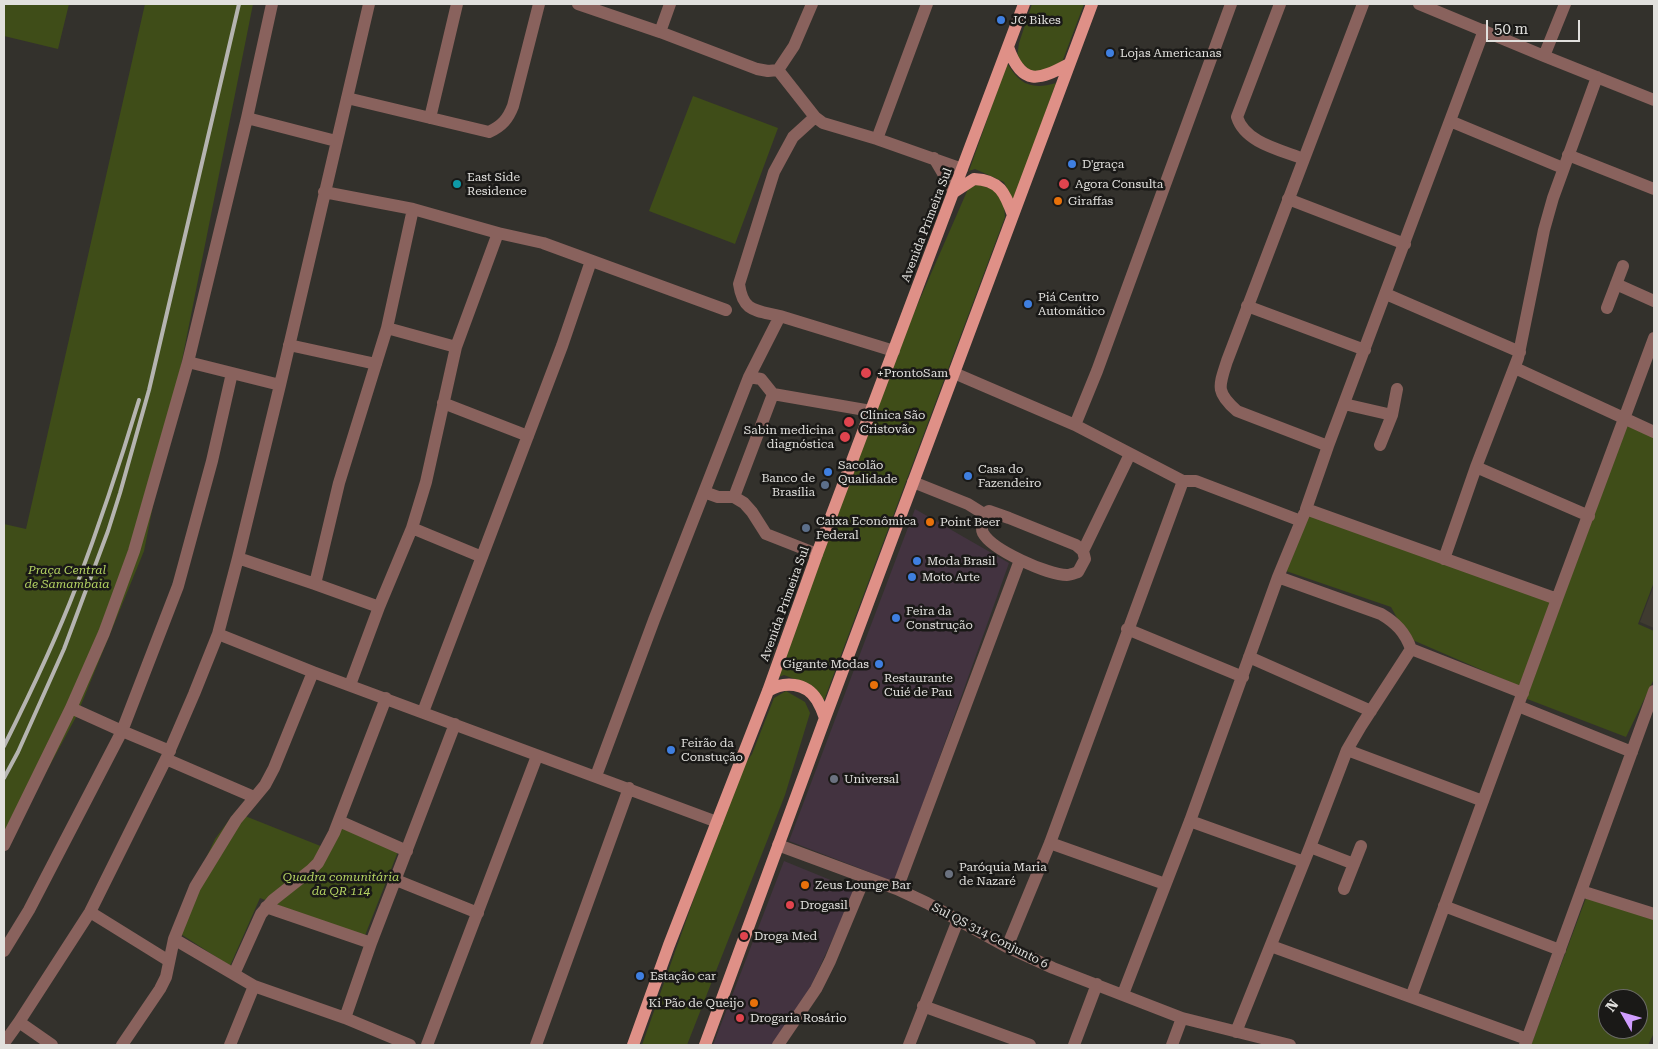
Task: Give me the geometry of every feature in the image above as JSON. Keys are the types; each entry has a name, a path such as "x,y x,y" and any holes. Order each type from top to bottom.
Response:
{"main road":[{"name":"Avenida Primeira Sul","path":"633,1045 669,945 768,691 817,554 1024,4"},
{"path":"705,1045 1092,4"},
{"path":"1008,47 1016,67 1031,76 1048,75 1070,64"},
{"path":"954,192 974,179 991,182 1004,194 1013,215"},
{"path":"768,691 780,685 788,684 804,688 812,693 817,700 825,718"}],"street":[{"path":"4,845 71,708 104,633 134,551 188,362 247,118 272,4"},
{"path":"4,1043 20,1022 90,912 168,755 218,634 280,385 369,4"},
{"path":"430,118 457,4"},
{"path":"347,98 489,132 500,127 508,117 513,106 539,4"},
{"path":"578,4 660,32 757,69 778,70"},
{"path":"660,32 670,4"},
{"path":"778,70 794,46 812,4"},
{"path":"877,139 927,4"},
{"path":"1076,425 1231,4"},
{"path":"1280,4 1237,117 1240,126 1264,144 1304,159"},
{"path":"1328,446 1237,411 1221,393 1222,377 1247,306 1363,4"},
{"path":"1419,4 1436,7 1544,56 1654,100"},
{"path":"1544,56 1565,4"},
{"path":"1123,994 1190,821 1278,577 1306,509 1484,30"},
{"path":"778,70 815,117 823,123 877,139 962,169"},
{"path":"1444,559 1476,467 1515,368 1520,352 1544,230 1563,168 1597,78"},
{"path":"815,117 793,137 774,172 739,284 741,299 751,308 894,352"},
{"path":"247,118 336,141"},
{"path":"1450,121 1563,168"},
{"path":"1568,155 1654,188"},
{"path":"934,158 954,192"},
{"path":"324,192 413,209 498,233 544,243 726,310"},
{"path":"1288,200 1404,244"},
{"path":"315,584 339,483 387,328 413,209"},
{"path":"350,685 379,607 412,528 426,482 456,347 498,233"},
{"path":"423,712 562,346 592,261"},
{"path":"1607,308 1623,266"},
{"path":"1616,284 1654,301"},
{"path":"1386,294 1520,352"},
{"path":"1247,306 1364,350"},
{"path":"596,776 623,701 749,377 780,316"},
{"path":"387,328 456,347"},
{"path":"1411,997 1654,338"},
{"path":"289,345 376,364"},
{"path":"188,362 280,385"},
{"path":"1515,368 1654,432"},
{"path":"4,951 29,910 122,731 178,586 212,461 232,373"},
{"path":"954,373 1076,425 1183,481 1196,481 1301,521"},
{"path":"749,377 761,379 773,394 871,411"},
{"path":"1380,445 1392,415 1397,389"},
{"path":"734,497 773,394"},
{"path":"443,403 528,436"},
{"path":"1344,404 1392,415"},
{"path":"1083,551 1130,454"},
{"path":"1476,467 1589,516"},
{"path":"1008,947 1050,843 1183,481"},
{"path":"913,482 968,504 984,514"},
{"path":"704,492 718,497 734,497 744,503 752,512 766,534 817,554"},
{"path":"1306,509 1557,599"},
{"path":"989,511 1076,545 1083,551 1085,559 1078,572 1068,576 1052,573 1020,560 997,547 987,538 982,527 984,514 989,511"},
{"path":"412,528 482,557"},
{"path":"238,558 379,607"},
{"path":"897,889 1020,560"},
{"path":"1278,577 1381,614 1401,630 1411,649 1523,693"},
{"path":"1128,629 1242,677"},
{"path":"218,634 313,672 717,822"},
{"path":"1236,1032 1347,750 1411,649"},
{"path":"1249,657 1371,711"},
{"path":"122,1045 160,989 166,976 174,939 195,887 220,844 265,785 274,768 313,672"},
{"path":"1271,946 1411,997 1526,1042 1654,691"},
{"path":"234,974 255,922 266,907 311,870 327,847 339,821 386,698"},
{"path":"1518,706 1632,752"},
{"path":"71,708 122,731 254,797"},
{"path":"345,1018 371,943 456,724"},
{"path":"1347,750 1483,801"},
{"path":"428,1045 537,756"},
{"path":"536,1045 629,788"},
{"path":"339,821 407,851"},
{"path":"1190,821 1304,862"},
{"path":"1050,843 1165,884"},
{"name":"Sul QS 314 Conjunto 6","path":"778,845 897,889 1008,947 1053,968 1182,1018 1290,1045"},
{"path":"1344,888 1361,846"},
{"path":"1310,847 1354,864"},
{"path":"778,1045 816,989 830,961 865,877"},
{"path":"396,880 478,913"},
{"path":"1581,891 1654,914"},
{"path":"1444,906 1560,950"},
{"path":"266,907 371,943"},
{"path":"90,912 169,962"},
{"path":"909,1045 958,920"},
{"path":"174,939 254,986 345,1018 410,1045"},
{"path":"1074,1045 1097,984"},
{"path":"230,1045 254,986"},
{"path":"923,1006 1030,1045"},
{"path":"1172,1045 1182,1018"},
{"path":"20,1022 52,1045"}],"shaded area":[{"path":"915,509 1009,563 895,882 789,841"},
{"path":"1654,585 1654,628 1640,622"},
{"path":"784,861 855,890 784,1045 713,1045"}],"green space":[{"path":"4,4 69,4 58,49 4,36"},
{"name":"Praça Central de Samambaia","path":"145,4 253,4 144,551 76,717 4,850 4,524 26,529"},
{"path":"1032,4 1084,4 1061,65 1037,72 1027,68 1017,57 1019,43"},
{"path":"1007,63 1017,76 1027,84 1040,86 1056,83 1013,202 1004,182 975,169 969,171"},
{"path":"693,96 778,128 735,244 649,211"},
{"path":"977,184 998,191 1004,207 1005,217 823,703 813,686 784,675 773,679 871,411 968,189"},
{"path":"1622,416 1654,431 1654,582 1638,624 1654,631 1654,679 1626,737 1522,697"},
{"path":"1306,513 1554,602 1519,686 1408,638 1391,607 1283,570"},
{"path":"786,691 805,702 810,713 785,795 687,1045 642,1045 738,774 752,754 774,698"},
{"name":"Quadra comunitária da QR 114","path":"235,812 323,847 336,822 399,849 364,938 260,898 230,966 173,929 215,839"},
{"path":"1586,898 1654,919 1654,1033 1648,1045 1531,1045"}],"railway":[{"path":"4,778 18,752 64,649 108,531 120,493 149,390 239,4"},
{"path":"4,746 42,668 76,587 109,494 139,400"}],"place":[{"name":"JC Bikes","path":"1001,20"},
{"name":"Lojas Americanas","path":"1110,53"},
{"name":"D'graça","path":"1072,164"},
{"name":"East Side Residence","path":"457,184"},
{"name":"Agora Consulta","path":"1064,184"},
{"name":"Giraffas","path":"1058,201"},
{"name":"Piá Centro Automático","path":"1028,304"},
{"name":"+ProntoSam","path":"866,373"},
{"name":"Clínica São Cristovão","path":"849,422"},
{"name":"Sabin medicina diagnóstica","path":"845,437"},
{"name":"Sacolão Qualidade","path":"828,472"},
{"name":"Casa do Fazendeiro","path":"968,476"},
{"name":"Banco de Brasília","path":"825,485"},
{"name":"Point Beer","path":"930,522"},
{"name":"Caixa Econômica Federal","path":"806,528"},
{"name":"Moda Brasil","path":"917,561"},
{"name":"Moto Arte","path":"912,577"},
{"name":"Feira da Construção","path":"896,618"},
{"name":"Gigante Modas","path":"879,664"},
{"name":"Restaurante Cuié de Pau","path":"874,685"},
{"name":"Feirão da Constução","path":"671,750"},
{"name":"Universal","path":"834,779"},
{"name":"Paróquia Maria de Nazaré","path":"949,874"},
{"name":"Zeus Lounge Bar","path":"805,885"},
{"name":"Drogasil","path":"790,905"},
{"name":"Droga Med","path":"744,936"},
{"name":"Estação car","path":"640,976"},
{"name":"Ki Pão de Queijo","path":"754,1003"},
{"name":"Drogaria Rosário","path":"740,1018"}]}
